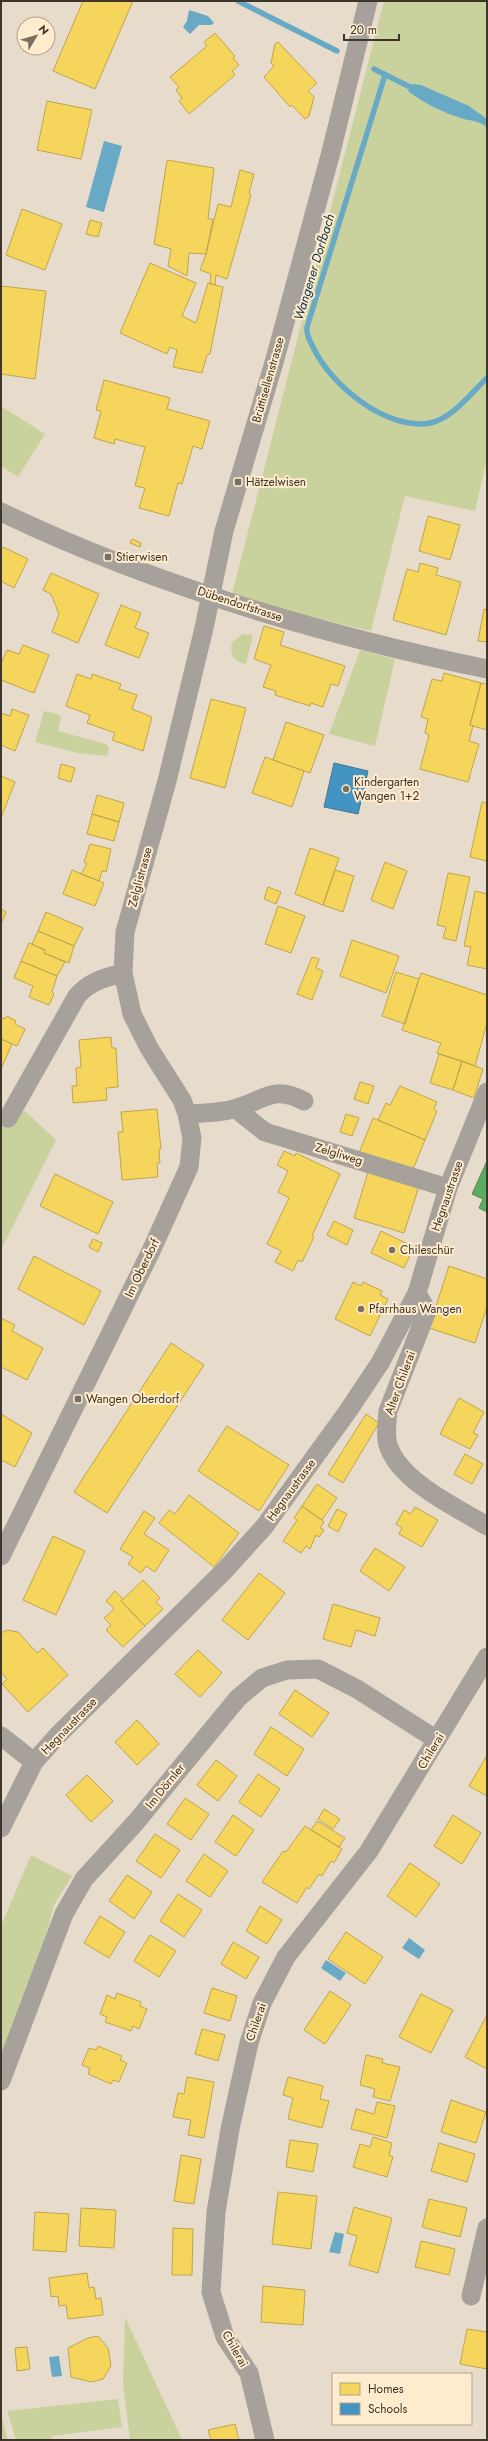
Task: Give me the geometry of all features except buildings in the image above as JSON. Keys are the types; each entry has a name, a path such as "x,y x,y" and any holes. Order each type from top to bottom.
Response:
{"street":[{"name":"Brüttisellenstrasse","path":"210,595 224,531 281,337 331,152 368,1"},
{"name":"Dübendorfstrasse","path":"1,512 108,557 256,611 398,648 487,668"},
{"name":"Zelglistrasse","path":"123,973 125,932 167,781 210,595"},
{"name":"Im Oberdorf","path":"1,1556 148,1258 189,1167 192,1138 187,1114 182,1100 149,1048 132,1014 123,973"},
{"path":"8,1118 77,996 86,986 95,980 123,973"},
{"path":"187,1114 236,1108 276,1093 288,1092 304,1100"},
{"name":"Hegnaustrasse","path":"1,1828 34,1762 58,1735 223,1572 264,1527 304,1473 380,1363 417,1293 448,1188 487,1092"},
{"name":"Zelgliweg","path":"236,1108 265,1132 448,1188"},
{"name":"Alter Chilerai","path":"417,1293 427,1311 388,1411 386,1428 388,1446 414,1479 487,1526"},
{"name":"Chilerai","path":"266,2440 249,2373 225,2337 211,2292 216,2212 244,2060 262,2004 280,1968 369,1851 487,1657"},
{"name":"Im Dörnler","path":"1,2081 64,1914 84,1879 136,1822 238,1698 262,1678 287,1670 318,1669 357,1689 437,1740"},
{"path":"1,1736 34,1762"},
{"path":"471,2296 487,2228"}],"green space":[{"path":"384,1 487,1 487,459 475,511 405,496 371,631 231,598"},
{"path":"1,406 45,434 18,477 1,466"},
{"path":"243,634 253,635 246,664 233,657 231,650 232,642"},
{"path":"360,650 395,659 375,746 329,734"},
{"path":"44,711 58,714 61,717 58,731 106,744 109,748 107,756 78,753 35,742"},
{"path":"25,1111 56,1140 1,1250 1,1116"},
{"path":"31,1855 72,1876 54,1905 38,1965 1,2062 1,1926"},
{"path":"125,2317 182,2440 130,2440 123,2385"},
{"path":"118,2399 122,2427 52,2436 52,2440 16,2440 7,2411"},
{"path":"1,2414 8,2440 1,2440"}],"water":[{"path":"189,10 208,16 214,23 211,25 199,25 190,34 183,27 187,21"},
{"path":"412,84 421,85 469,106 487,119 487,127 478,122 450,114 428,104 408,91"},
{"path":"104,141 122,146 104,212 86,207"},
{"path":"409,1938 425,1950 419,1959 402,1948"},
{"path":"326,1960 346,1973 340,1981 321,1968"},
{"path":"335,2232 344,2234 340,2254 329,2252"},
{"path":"59,2356 62,2376 52,2377 49,2357"}],"waterway":[{"path":"238,1 337,51"},
{"path":"374,69 410,87"},
{"name":"Wangener Dorfbach","path":"385,75 307,327 308,338 321,361 332,376 361,402 396,420 413,424 438,421 468,398 487,378"}],"place":[{"name":"Hätzelwisen","path":"238,482"},
{"name":"Stierwisen","path":"108,557"},
{"name":"Kindergarten Wangen 1+2","path":"346,789"},
{"name":"Chileschür","path":"392,1250"},
{"name":"Pfarrhaus Wangen","path":"361,1309"},
{"name":"Wangen Oberdorf","path":"78,1399"}]}
